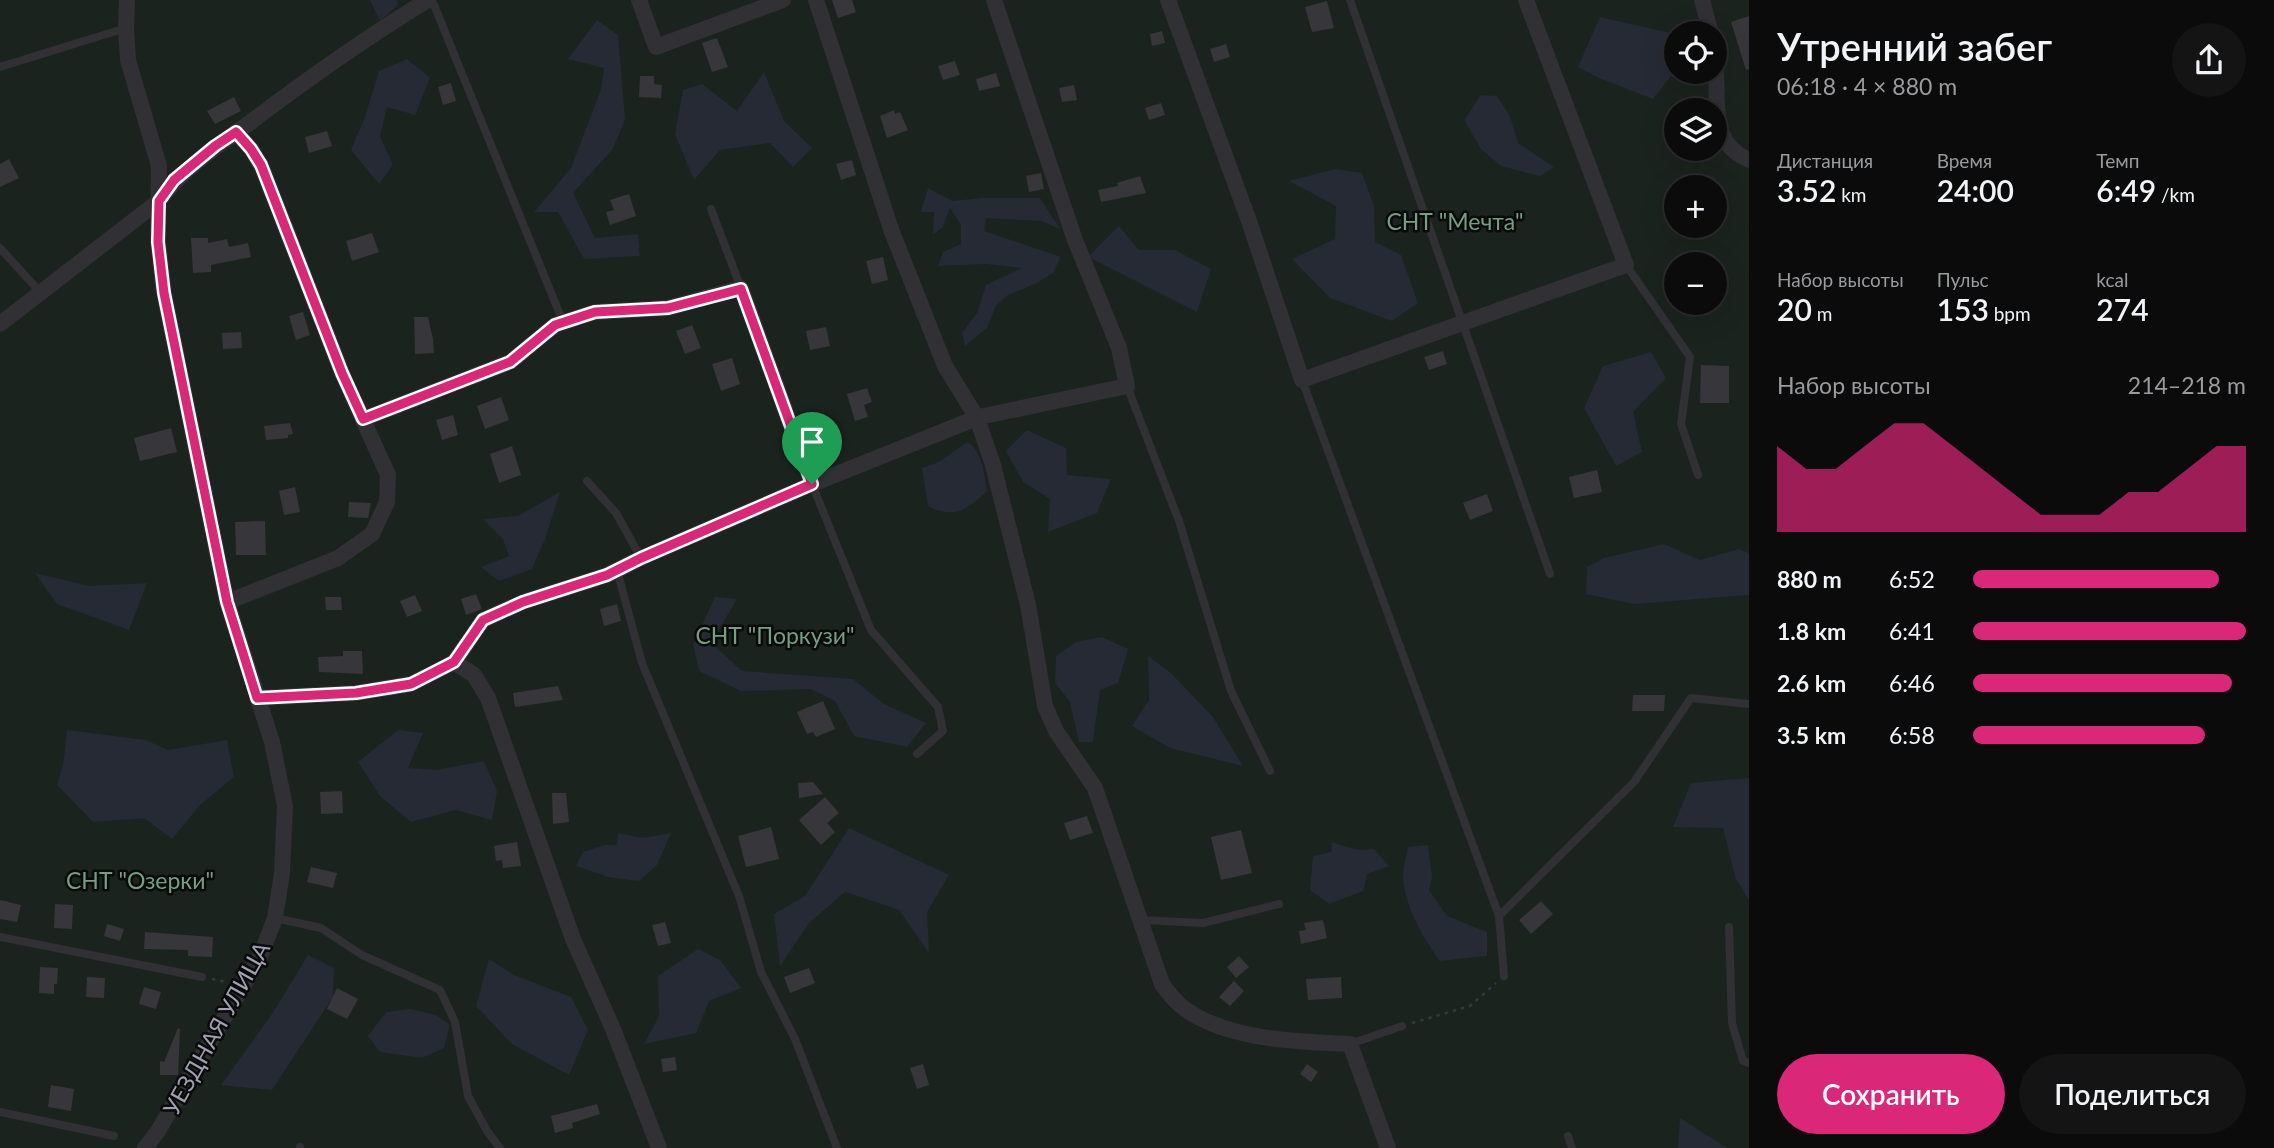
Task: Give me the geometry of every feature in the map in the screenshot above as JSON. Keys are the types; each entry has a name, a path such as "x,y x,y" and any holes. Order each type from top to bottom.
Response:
{"street":[{"name":"УЕЗДНАЯ УЛИЦА","path":"127,0 125,28 128,60 159,166 158,242 164,293 227,602 272,742 285,806 282,873 275,918 260,957 159,1131 145,1148"},
{"path":"0,324 159,201 174,180 215,146 369,36 430,0"},
{"path":"639,0 656,47 783,0"},
{"path":"816,0 892,232 945,366 977,418 993,465 1028,605 1045,706 1056,732 1095,788 1161,985 1180,1005 1204,1020 1258,1036 1293,1042 1350,1044 1388,1148"},
{"path":"257,698 356,693 411,684 454,662 483,620 523,602 617,570 812,484 977,418 1127,386 1119,348 1075,240 994,0"},
{"path":"1168,0 1249,221 1303,380 1626,265 1526,0"},
{"path":"1702,0 1708,21"},
{"path":"1715,84 1716,115 1728,148 1749,160"},
{"path":"227,602 338,558 372,534 387,502 388,475 342,373 261,165 236,132"},
{"path":"363,419 510,362 555,325 595,312 668,308 741,289 812,484"},
{"path":"454,662 474,675 488,698 573,939 613,1029 659,1148"}],"lane":[{"path":"430,0 563,323"},
{"path":"1350,0 1550,574"},
{"path":"0,68 125,28"},
{"path":"711,209 741,289"},
{"path":"0,248 40,292"},
{"path":"1626,265 1690,357 1681,424 1698,475"},
{"path":"1303,380 1499,916 1504,976"},
{"path":"1127,386 1179,521 1231,691 1270,771"},
{"path":"587,481 616,513 641,558"},
{"path":"812,484 871,630 938,707 943,732 917,754"},
{"path":"617,570 642,663 739,896 761,972 795,1039 837,1148"},
{"path":"1499,916 1634,782 1691,698 1749,704"},
{"path":"1141,920 1202,923 1279,904"},
{"path":"275,918 321,928 362,955 440,990 455,1022 468,1096 487,1131 500,1148"},
{"path":"1729,927 1732,1023 1743,1061 1749,1063"},
{"path":"0,937 202,977"},
{"path":"1350,1044 1402,1026"},
{"path":"0,1112 114,1136"},
{"path":"1568,1136 1572,1148"}],"path":[{"path":"1402,1026 1470,1006 1504,976"},
{"path":"202,977 242,985"}],"green space":[{"name":"СНТ \"Поркузи\"","path":"0,0 1749,0 1749,1148 0,1148"}],"shaded area":[{"path":"370,0 397,0 398,5 380,21"},
{"path":"1600,17 1664,31 1664,84 1653,99 1578,67"},
{"path":"597,20 618,35 625,120 612,150 573,193 595,238 638,234 640,256 584,259 558,212 534,212 571,168 601,89 604,68 568,59"},
{"path":"407,59 430,78 415,115 387,107 380,136 393,165 379,184 351,150 365,117 379,71"},
{"path":"764,72 784,121 812,148 793,167 770,143 720,150 694,180 675,134 683,90 702,84 737,111"},
{"path":"1481,95 1497,96 1510,116 1518,143 1554,167 1540,176 1501,166 1481,149 1464,120"},
{"path":"1335,169 1362,173 1374,206 1375,242 1401,255 1418,303 1392,321 1330,298 1292,259 1335,239 1336,206 1289,181"},
{"path":"928,188 952,201 1040,198 1060,229 1041,221 986,218 984,231 1061,257 1053,273 1006,296 996,306 987,328 965,346 962,333 977,313 986,285 1022,268 986,264 938,266 943,252 961,244 961,225 950,208 943,227 933,235 934,212 921,212"},
{"path":"1119,226 1139,250 1175,250 1211,269 1197,312 1088,257"},
{"path":"1651,352 1666,378 1633,412 1642,452 1616,466 1584,408 1603,366"},
{"path":"1027,430 1066,448 1067,475 1111,479 1097,513 1048,532 1050,499 1023,482 1006,451"},
{"path":"967,442 980,457 987,491 967,507 953,512 928,506 922,468 939,462"},
{"path":"560,492 532,569 499,581 481,567 509,556 503,539 483,519 518,516"},
{"path":"1664,544 1700,560 1739,549 1749,553 1749,595 1634,604 1586,594 1587,567 1604,558"},
{"path":"35,573 89,586 147,583 129,630 57,604"},
{"path":"715,597 737,599 711,643 742,671 853,679 884,704 926,723 907,747 854,736 835,701 811,689 741,691 699,671 693,645"},
{"path":"1102,637 1128,649 1118,683 1100,690 1093,742 1079,742 1070,702 1055,683 1056,656 1076,642"},
{"path":"1148,656 1171,673 1213,717 1243,766 1170,748 1132,726 1149,700"},
{"path":"67,730 146,740 168,750 227,740 234,777 199,806 172,839 144,818 93,822 57,785 64,759"},
{"path":"398,730 423,733 408,768 436,770 484,761 497,791 492,820 455,810 411,822 380,796 358,762"},
{"path":"1749,778 1749,900 1736,879 1723,828 1673,827 1691,783"},
{"path":"849,828 949,875 927,912 929,953 899,910 845,892 809,923 780,966 774,914 805,896"},
{"path":"618,833 643,838 671,833 657,865 639,881 608,877 576,866 583,852 605,845 617,845"},
{"path":"1332,842 1357,850 1374,849 1389,866 1367,874 1363,891 1329,904 1310,890 1313,856 1331,852"},
{"path":"1428,845 1432,878 1429,890 1447,916 1487,932 1487,956 1440,961 1422,933 1408,902 1403,872 1408,847"},
{"path":"698,949 720,960 741,988 709,1001 696,1033 644,1044 659,1016 658,976"},
{"path":"308,955 334,968 333,997 272,1090 221,1085 274,1011"},
{"path":"489,959 514,975 571,997 588,1030 569,1075 512,1044 476,1006"},
{"path":"410,1009 436,1015 450,1025 444,1048 422,1058 380,1052 368,1036 386,1012"},
{"path":"1680,1118 1727,1148 1678,1148"}],"building":[{"path":"832,0 852,0 856,12 838,18"},
{"path":"1327,1 1334,28 1312,32 1305,7"},
{"path":"1749,16 1749,69 1746,70 1731,22"},
{"path":"1162,31 1165,43 1152,46 1150,34"},
{"path":"717,38 728,67 712,72 702,43"},
{"path":"1226,44 1230,57 1214,62 1210,49"},
{"path":"955,61 960,75 943,80 938,66"},
{"path":"996,73 1000,86 979,91 976,79"},
{"path":"640,76 654,76 654,84 662,85 661,98 639,97"},
{"path":"451,83 456,101 443,105 438,87"},
{"path":"1074,85 1077,100 1062,102 1059,88"},
{"path":"234,97 241,111 215,124 207,111"},
{"path":"1161,103 1165,115 1149,120 1145,108"},
{"path":"894,110 895,114 900,112 908,130 887,138 880,116"},
{"path":"327,131 332,146 309,153 305,137"},
{"path":"9,159 19,178 0,187 0,164"},
{"path":"852,160 856,175 841,180 836,164"},
{"path":"1041,173 1044,189 1029,192 1026,176"},
{"path":"1140,176 1146,193 1101,202 1098,190 1118,186 1117,183"},
{"path":"629,194 636,216 610,225 606,212 614,210 610,200"},
{"path":"372,233 379,252 352,261 346,241"},
{"path":"191,238 208,238 208,243 227,239 229,247 248,243 251,257 211,265 211,272 193,273"},
{"path":"883,257 888,280 872,284 866,261"},
{"path":"303,312 310,335 296,340 289,316"},
{"path":"414,317 428,317 434,353 415,354"},
{"path":"692,325 701,348 685,354 676,331"},
{"path":"826,327 830,346 810,350 806,331"},
{"path":"241,332 242,348 223,349 222,333"},
{"path":"1443,351 1447,364 1429,370 1424,357"},
{"path":"732,358 740,384 721,391 712,364"},
{"path":"1701,365 1729,366 1729,403 1700,403"},
{"path":"867,388 872,402 864,405 868,417 855,421 847,394"},
{"path":"501,397 509,420 485,429 477,406"},
{"path":"453,415 458,435 442,440 436,420"},
{"path":"290,423 293,434 288,435 288,438 266,440 264,426"},
{"path":"171,428 177,452 140,461 134,438"},
{"path":"512,446 521,475 499,483 490,454"},
{"path":"1597,470 1602,492 1574,498 1569,477"},
{"path":"295,487 300,512 284,515 279,491"},
{"path":"1487,494 1493,511 1470,520 1463,503"},
{"path":"349,502 371,503 368,518 348,517"},
{"path":"265,521 266,555 236,555 235,522"},
{"path":"476,594 482,609 466,615 461,599"},
{"path":"415,595 422,611 407,617 400,601"},
{"path":"325,597 341,597 342,610 326,610"},
{"path":"617,604 621,621 604,626 600,609"},
{"path":"343,651 362,651 363,674 319,672 318,657 343,656"},
{"path":"558,686 563,700 515,707 513,693"},
{"path":"1633,695 1665,695 1664,711 1632,711"},
{"path":"823,701 835,729 816,737 813,732 807,734 797,712"},
{"path":"813,782 823,794 799,798 798,783"},
{"path":"342,791 343,813 321,814 320,792"},
{"path":"552,793 566,793 569,822 553,824"},
{"path":"825,797 839,813 827,823 835,832 821,845 799,820"},
{"path":"1087,816 1093,833 1070,840 1064,823"},
{"path":"771,827 779,859 746,867 738,836"},
{"path":"1241,830 1252,873 1221,880 1211,837"},
{"path":"517,842 521,866 503,868 502,860 496,861 494,846"},
{"path":"311,867 337,873 333,888 307,882"},
{"path":"0,900 21,905 17,922 0,919"},
{"path":"1541,901 1553,914 1531,934 1519,920"},
{"path":"55,904 73,905 72,929 54,928"},
{"path":"1323,920 1327,938 1301,944 1299,931 1306,930 1304,923"},
{"path":"665,922 671,943 658,946 652,925"},
{"path":"107,924 124,929 120,941 104,936"},
{"path":"145,932 213,937 212,957 188,956 188,950 144,949"},
{"path":"1239,956 1249,967 1236,978 1227,967"},
{"path":"40,967 58,968 54,994 39,993"},
{"path":"809,968 815,983 790,993 784,977"},
{"path":"87,977 105,978 104,998 86,997"},
{"path":"1341,977 1342,998 1308,1000 1306,979"},
{"path":"1234,981 1244,991 1230,1006 1219,997"},
{"path":"144,987 161,992 156,1009 139,1004"},
{"path":"337,988 358,999 347,1019 327,1009"},
{"path":"178,1028 178,1075 160,1075 160,1061 164,1062"},
{"path":"675,1057 677,1070 663,1072 661,1059"},
{"path":"923,1064 929,1085 917,1089 910,1068"},
{"path":"1307,1064 1318,1072 1311,1082 1300,1074"},
{"path":"51,1085 74,1089 71,1111 48,1107"},
{"path":"597,1104 600,1114 572,1123 573,1128 555,1133 551,1116"}],"route":[{"path":"236,132 261,165 342,373 363,419 510,362 555,325 595,312 668,308 741,289 812,484 607,575 523,602 483,620 454,662 411,684 356,693 257,698 227,602 164,293 158,242 159,201 174,180 236,132"}],"park label":[{"name":"СНТ \"Мечта\"","path":"1455,221"},
{"name":"СНТ \"Озерки\"","path":"140,880"}]}
